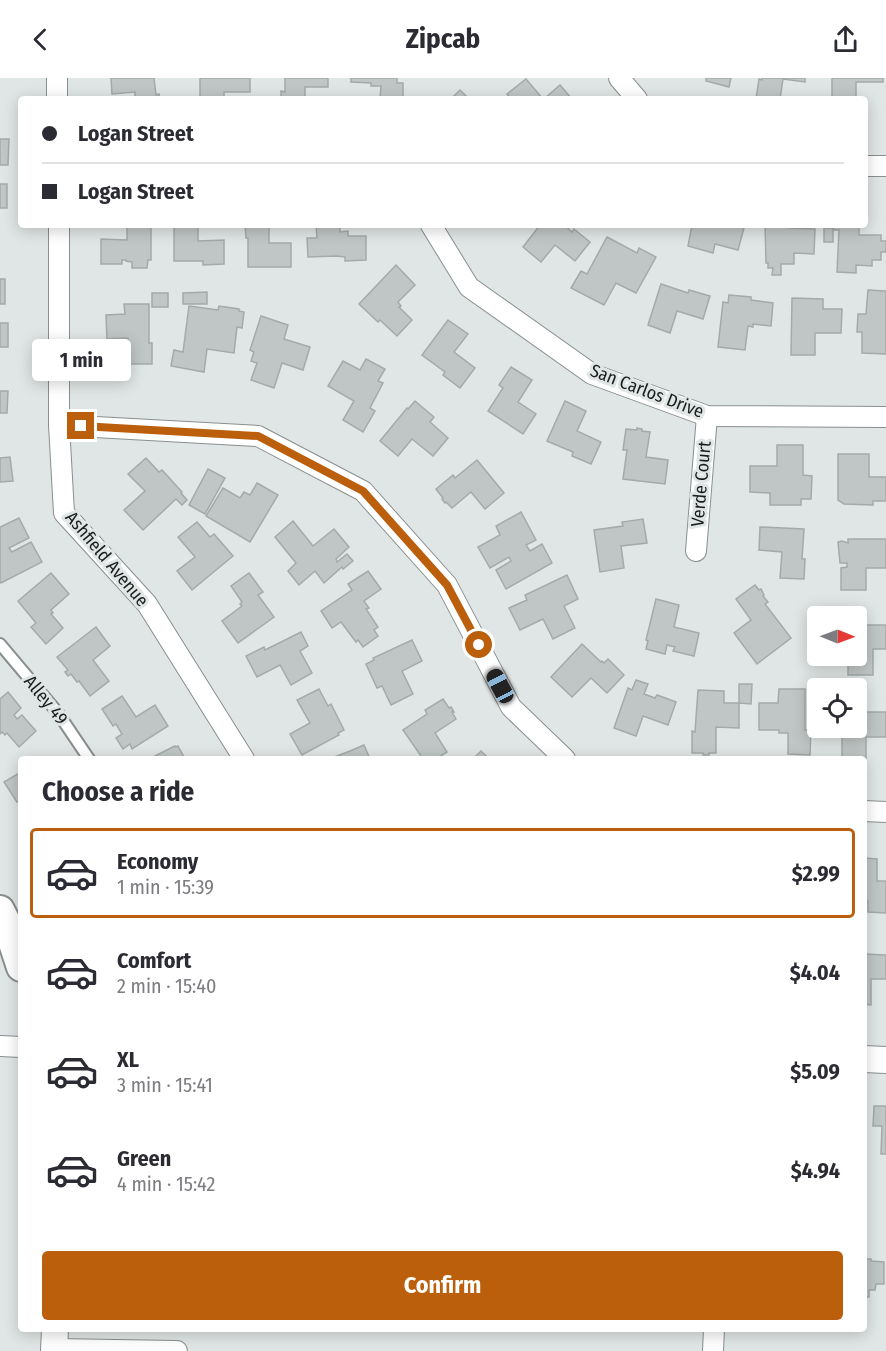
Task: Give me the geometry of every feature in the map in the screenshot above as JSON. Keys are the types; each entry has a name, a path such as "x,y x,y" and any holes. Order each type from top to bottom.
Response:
{"main road":[{"path":"0,910 18,958"}],"street":[{"path":"57,78 57,96"},
{"path":"619,78 634,96"},
{"path":"868,166 886,166"},
{"name":"Ashfield Avenue","path":"59,228 59,425 64,513 147,604 242,756"},
{"name":"San Carlos Drive","path":"433,228 469,287 592,374 707,416 886,417"},
{"name":"Verde Court","path":"696,551 707,416"},
{"path":"59,425 258,436 363,491 447,585 511,707 562,756"},
{"path":"867,812 886,812"},
{"path":"0,1046 18,1047"},
{"path":"867,1059 886,1060"},
{"path":"713,1351 714,1332"},
{"path":"55,1343 177,1351"}],"lane":[{"name":"Alley 49","path":"0,644 58,713 87,756"}],"building":[{"path":"111,78 154,78 156,95 159,94 159,96 135,96 135,92 112,94"},
{"path":"200,78 250,78 250,92 224,92 224,96 200,96"},
{"path":"285,78 328,78 328,87 305,87 305,96 281,96 281,91 285,92"},
{"path":"351,78 397,78 397,83 403,83 403,96 380,96 381,86 351,82"},
{"path":"706,78 731,78 729,87 706,81"},
{"path":"762,78 805,78 805,82 783,79 780,96 756,96 759,79 762,80"},
{"path":"832,78 883,78 883,82 856,82 856,96 832,96"},
{"path":"526,79 540,96 509,96 507,94"},
{"path":"560,85 569,96 547,96"},
{"path":"460,90 466,96 454,96"},
{"path":"0,139 9,139 8,165 0,165"},
{"path":"0,184 7,184 7,208 0,208"},
{"path":"127,228 151,228 151,260 148,260 147,268 132,268 132,262 126,260 122,260 122,264 101,264 101,239 127,240"},
{"path":"174,228 198,228 198,241 224,240 224,264 203,265 203,261 174,261"},
{"path":"245,228 269,228 269,243 291,243 291,267 248,267 248,238 246,238"},
{"path":"316,228 340,228 340,232 348,231 348,236 366,236 366,260 345,261 345,257 336,256 308,257 307,238 317,238"},
{"path":"538,228 567,228 572,232 574,229 590,242 575,261 555,245 541,262 523,247"},
{"path":"691,228 744,228 738,250 715,244 713,253 688,246"},
{"path":"765,228 815,229 814,254 794,253 794,264 781,264 781,275 772,275 773,268 768,268 768,263 766,263"},
{"path":"824,228 833,228 833,242 824,242"},
{"path":"834,228 859,228 859,235 881,235 881,241 886,241 886,252 881,252 881,260 872,260 872,266 856,265 856,273 837,272 839,230 834,230"},
{"path":"607,237 637,253 639,248 656,257 636,293 616,283 604,305 571,288 581,271 587,274"},
{"path":"396,265 415,285 398,302 401,306 399,307 412,320 397,336 359,304"},
{"path":"0,279 5,279 5,304 0,304"},
{"path":"661,284 688,293 689,290 710,296 703,319 677,311 670,333 648,325"},
{"path":"868,290 886,291 886,354 862,353 862,332 857,332 858,314 866,314"},
{"path":"207,292 207,304 183,304 183,293"},
{"path":"152,293 168,293 168,307 152,307"},
{"path":"729,295 751,297 751,300 773,303 771,326 753,324 753,327 748,326 745,350 718,347 723,302 728,303"},
{"path":"792,298 823,299 823,309 842,309 841,333 815,333 815,355 791,355"},
{"path":"124,304 149,304 149,343 152,343 152,364 128,364 128,338 107,339 106,315 125,314"},
{"path":"189,306 218,310 219,306 244,312 242,328 237,327 234,353 207,349 204,372 171,366 174,350 183,352"},
{"path":"261,316 288,325 284,339 310,347 303,370 282,363 274,388 251,380 257,363 251,361 254,352 250,350"},
{"path":"448,320 468,334 454,352 475,368 460,388 443,375 445,372 422,355"},
{"path":"0,323 8,323 8,347 0,347"},
{"path":"366,359 385,369 378,381 383,383 370,408 375,411 363,432 343,420 354,401 328,386 343,361 360,370"},
{"path":"511,367 532,380 518,402 536,414 523,434 488,411 503,388 499,385"},
{"path":"0,391 8,391 7,413 0,413"},
{"path":"415,401 434,417 430,422 448,438 433,456 412,439 398,456 380,441"},
{"path":"565,401 586,411 577,431 601,442 591,464 572,456 573,452 547,441"},
{"path":"637,428 650,432 646,457 668,460 665,484 623,479 627,450 623,450 626,429 637,430"},
{"path":"777,445 803,445 803,475 812,476 811,499 801,499 801,505 770,505 770,493 750,492 750,466 777,466"},
{"path":"838,454 869,454 869,477 886,477 886,501 873,501 873,505 844,504 838,500"},
{"path":"10,457 13,481 0,482 0,458"},
{"path":"146,458 159,472 162,470 187,500 182,505 176,499 143,530 124,510 145,491 128,474"},
{"path":"477,460 504,493 485,509 471,492 452,508 445,503 436,489 453,475 455,478"},
{"path":"208,469 225,478 205,514 189,505"},
{"path":"257,483 278,495 250,542 206,516 223,488 240,498 244,492 250,495"},
{"path":"521,512 536,540 526,545 530,551 542,544 552,563 506,589 496,570 511,561 509,557 490,568 478,547 500,535 496,526"},
{"path":"19,518 29,538 9,548 12,552 31,542 42,562 1,583 0,527"},
{"path":"643,519 647,543 621,546 624,568 600,572 594,530 623,526 622,522"},
{"path":"293,521 313,546 334,529 349,547 336,559 337,562 347,554 353,561 343,569 342,567 324,583 315,571 299,585 288,571 296,563 275,537"},
{"path":"197,522 210,537 214,534 233,556 192,590 177,571 195,557 178,537"},
{"path":"760,527 804,529 802,559 805,559 804,579 780,578 782,552 759,550"},
{"path":"848,539 886,539 886,568 866,568 866,590 841,590 841,568 847,567 847,563 840,563 838,542 848,543"},
{"path":"368,571 381,589 364,601 369,608 366,609 378,627 374,630 378,636 363,647 358,640 356,642 341,622 332,628 321,611 352,590 348,584"},
{"path":"51,573 69,594 51,610 53,613 51,614 63,628 46,644 31,627 36,623 18,601"},
{"path":"249,573 263,592 258,595 274,617 238,643 222,621 242,606 240,604 242,602 231,586"},
{"path":"567,575 578,599 564,606 575,628 553,639 543,619 520,630 509,608 527,600 525,595"},
{"path":"755,585 759,590 761,589 768,602 765,604 791,638 757,664 734,633 751,620 736,599"},
{"path":"656,599 679,605 674,627 699,633 694,656 673,651 675,647 667,645 665,654 646,649"},
{"path":"867,625 886,625 886,649 873,649 873,675 848,675 848,666 867,666"},
{"path":"96,627 110,646 93,660 109,681 90,696 79,681 77,682 71,674 68,676 65,672 68,670 57,657"},
{"path":"301,632 308,646 300,651 312,673 291,685 280,665 257,677 246,656 264,647 265,650"},
{"path":"412,640 422,661 402,671 413,694 391,705 382,686 377,688 366,664 374,660 373,658"},
{"path":"582,644 601,662 604,663 608,659 624,675 607,693 591,678 572,697 551,677"},
{"path":"636,680 648,684 644,694 655,698 657,695 676,702 668,725 643,716 636,736 614,728 628,688 632,690"},
{"path":"739,684 752,684 751,704 739,703"},
{"path":"319,689 328,706 331,704 344,730 302,755 290,734 310,723 297,700"},
{"path":"779,689 805,689 805,730 807,730 807,738 811,738 810,755 788,754 788,733 779,733 779,730 759,730 759,703 778,703"},
{"path":"698,690 724,691 724,703 739,703 739,728 716,727 716,753 703,755 703,753 692,753 692,731 695,732"},
{"path":"8,692 21,708 14,715 17,719 22,715 36,731 19,747 7,733 0,734 0,699"},
{"path":"122,696 136,717 155,705 168,726 132,749 130,744 123,749 116,738 122,734 116,724 113,726 102,709"},
{"path":"443,699 454,712 452,712 456,719 435,733 447,752 441,756 421,756 403,730 427,714 425,710"},
{"path":"867,712 886,712 886,737 867,737"},
{"path":"842,738 866,738 866,756 842,756"},
{"path":"364,745 369,756 337,756"},
{"path":"178,746 183,756 155,756"},
{"path":"481,751 486,756 476,756"},
{"path":"18,774 18,802 17,802 4,782"},
{"path":"867,858 877,859 877,881 886,881 886,913 868,912"},
{"path":"867,954 886,955 886,979 871,979 871,1005 867,1004"},
{"path":"874,1106 886,1106 886,1154 881,1154 882,1126 873,1126"},
{"path":"867,1259 884,1262 884,1284 876,1284 875,1290 869,1290 869,1297 867,1297"}],"route":[{"path":"81,426 258,436 363,491 447,585 479,645"}]}
